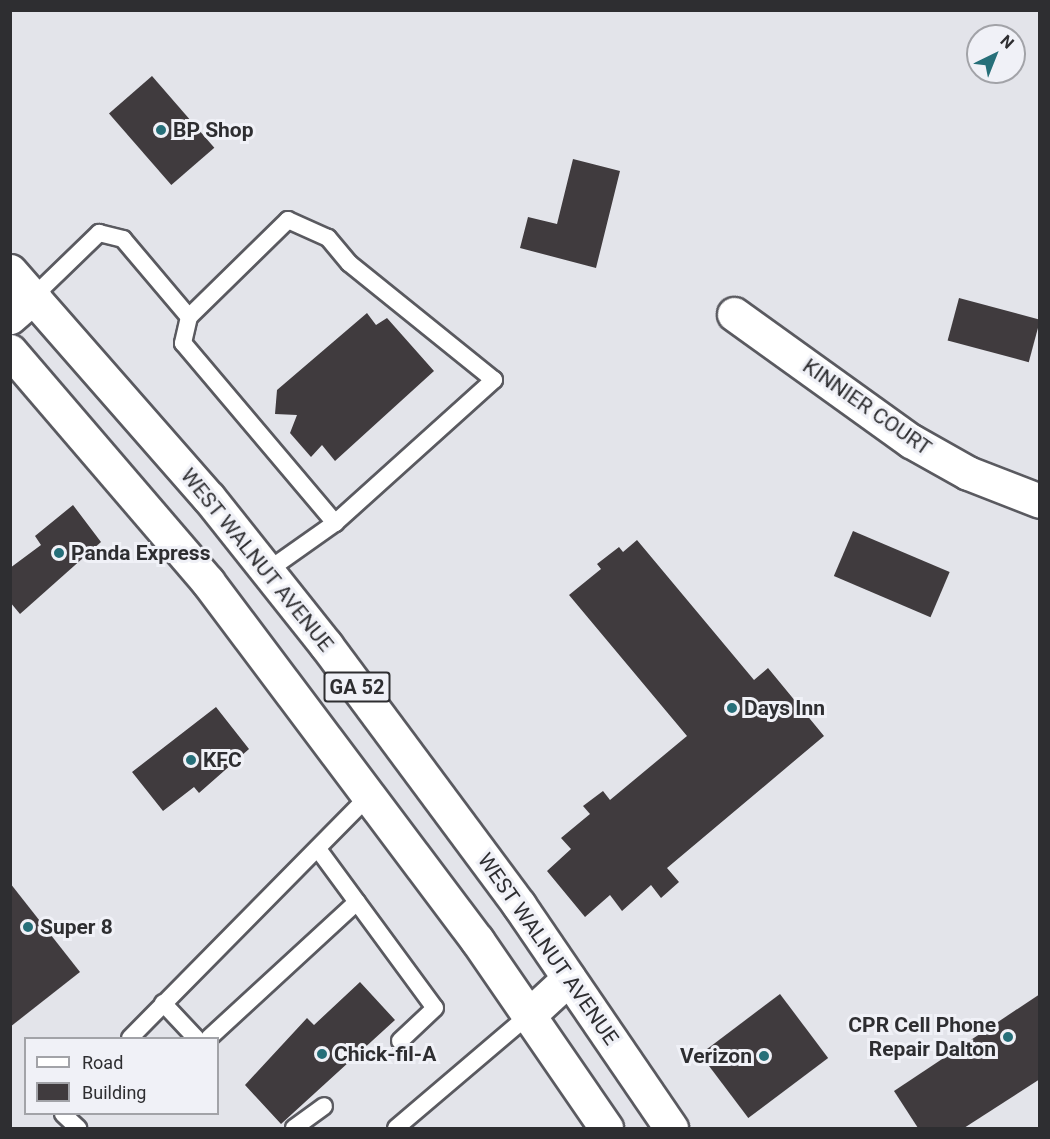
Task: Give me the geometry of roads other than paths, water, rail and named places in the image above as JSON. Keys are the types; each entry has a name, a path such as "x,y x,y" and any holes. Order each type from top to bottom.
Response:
{"main road":[{"name":"WEST WALNUT AVENUE","path":"10,271 22,306 267,571 424,776 569,978 671,1128"},
{"name":"KINNIER COURT","path":"734,314 910,441 968,473 1040,501"},
{"name":"GA 52","path":"10,351 208,582 371,794 529,1015 606,1128"},
{"path":"529,1015 569,978"}],"lane":[{"path":"267,571 335,523 494,380 349,263 328,238 288,220 189,317 183,343 335,523"},
{"path":"22,306 99,233 123,239 189,317"},
{"path":"131,1037 371,794"},
{"path":"318,849 435,1008 400,1041"},
{"path":"210,1037 357,902"},
{"path":"163,1003 195,1037"},
{"path":"396,1128 529,1015"},
{"path":"294,1128 324,1106"},
{"path":"65,1115 78,1128"}],"place":[{"name":"BP Shop","path":"161,130"},
{"name":"Panda Express","path":"59,553"},
{"name":"Days Inn","path":"732,708"},
{"name":"KFC","path":"191,760"},
{"name":"Super 8","path":"28,927"},
{"name":"CPR Cell Phone Repair Dalton","path":"1008,1037"},
{"name":"Chick-fil-A","path":"322,1054"},
{"name":"Verizon","path":"764,1056"}]}
